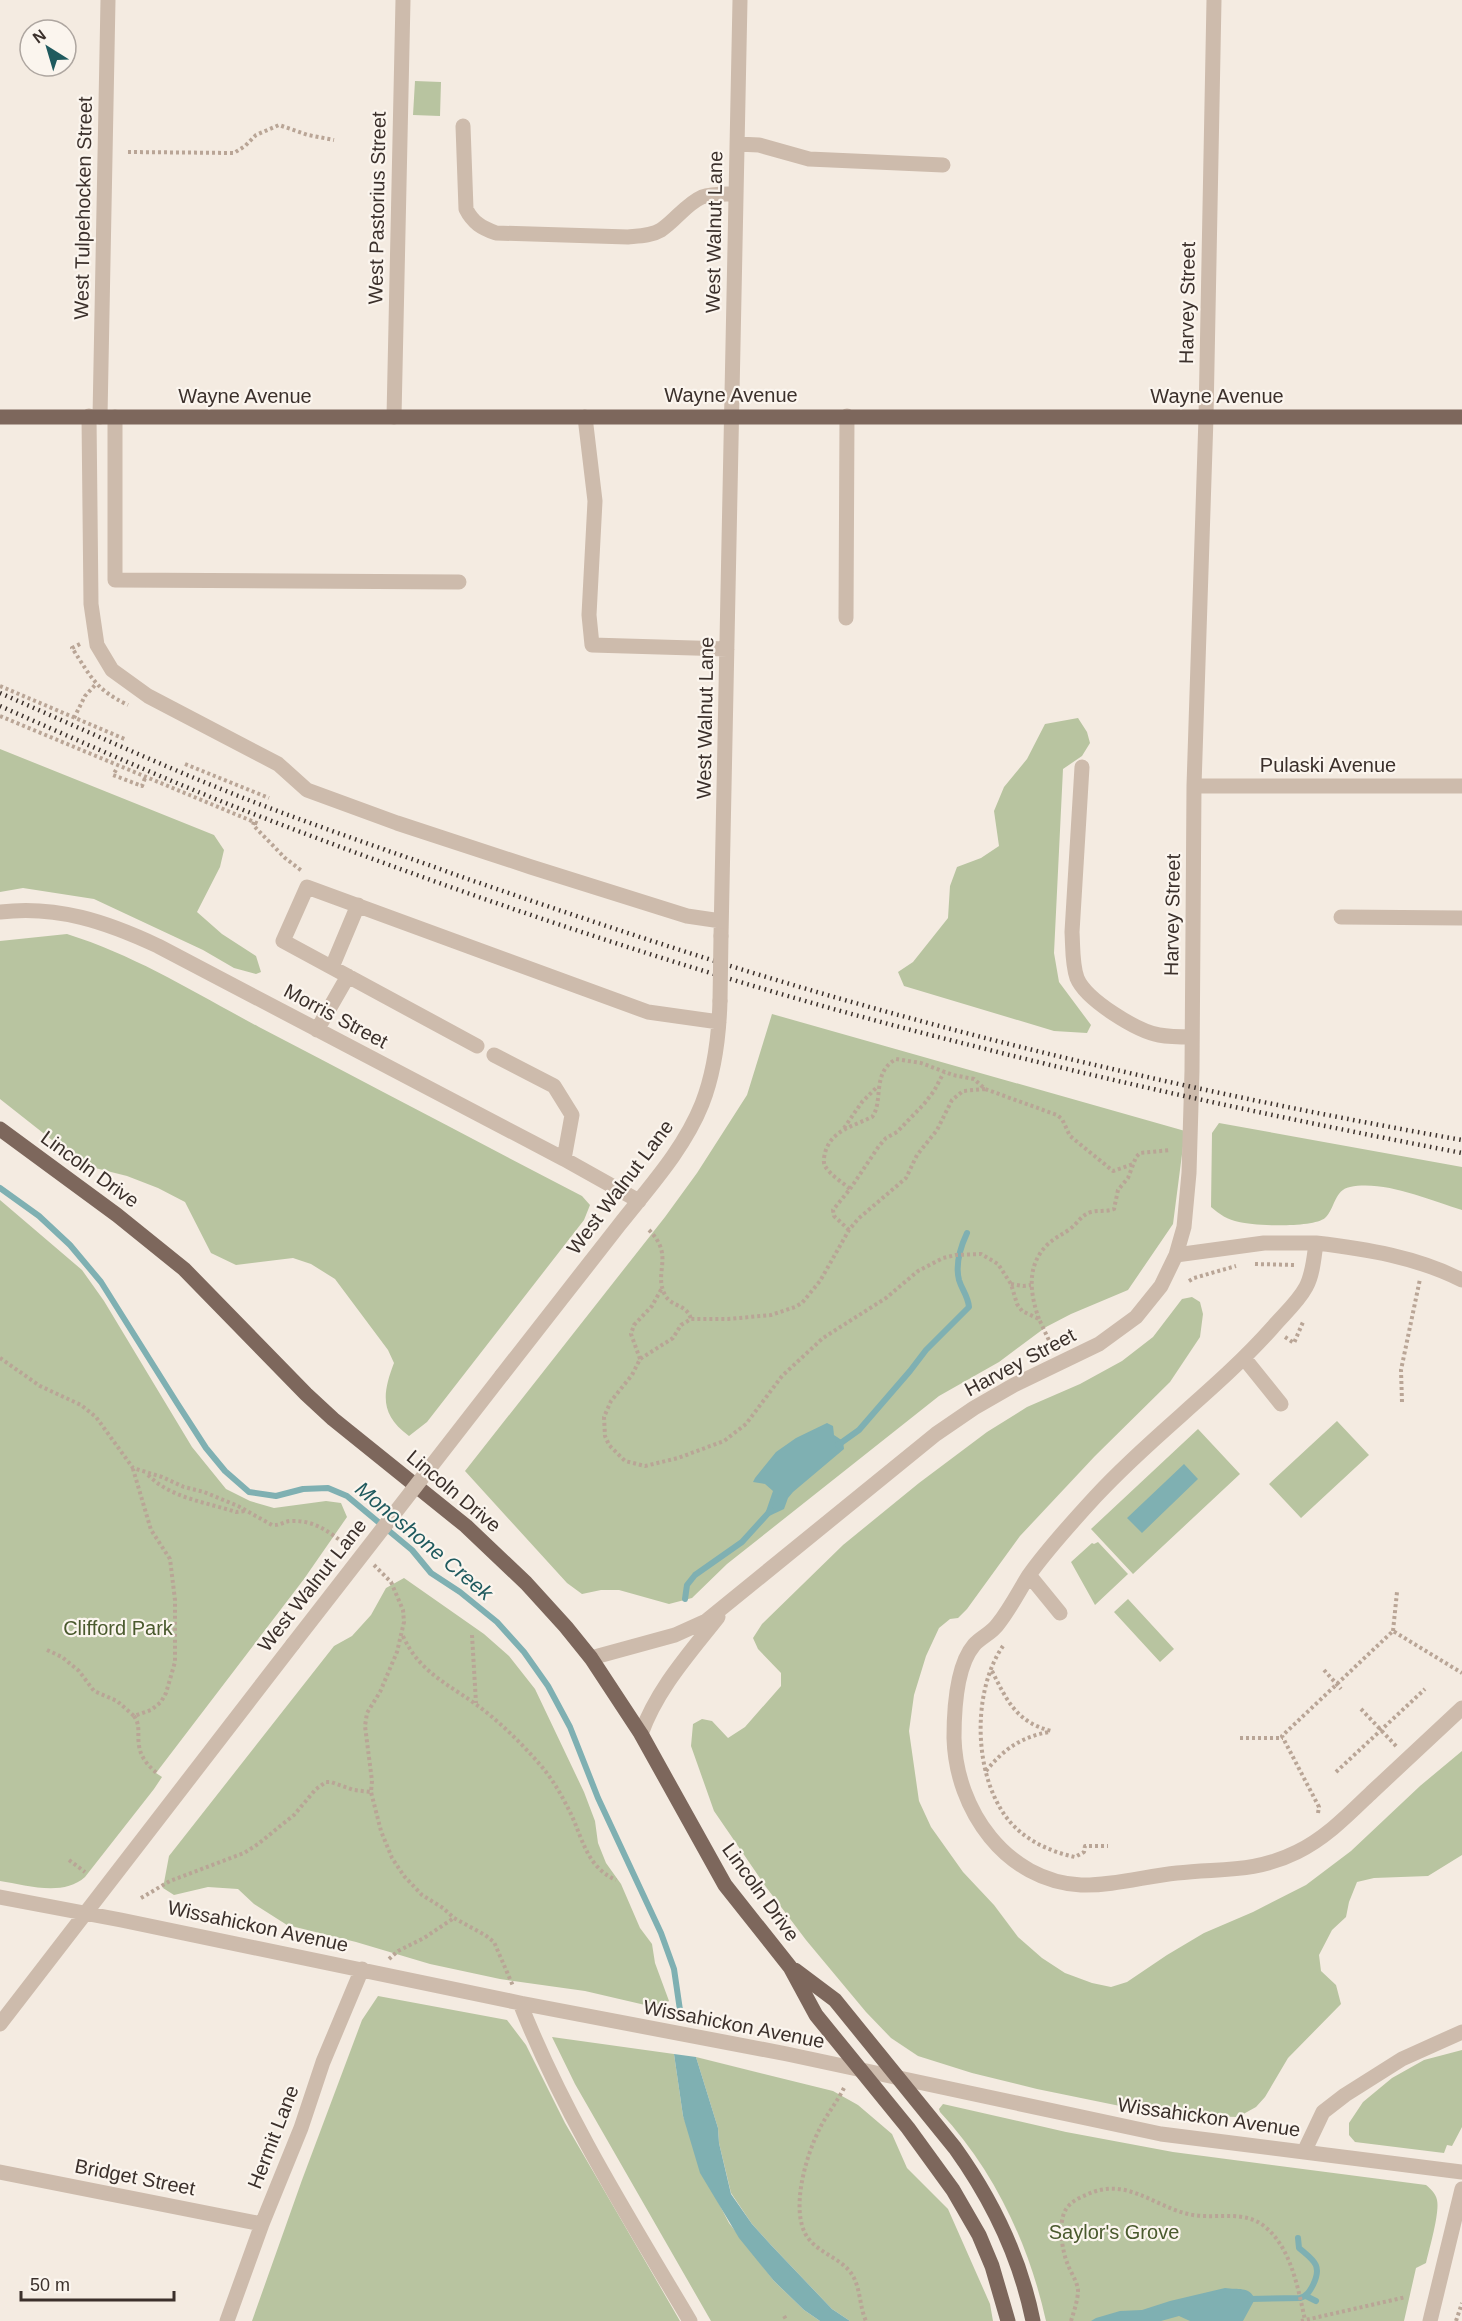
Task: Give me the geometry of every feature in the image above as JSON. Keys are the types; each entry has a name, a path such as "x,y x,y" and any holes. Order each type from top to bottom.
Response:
{"main road":[{"name":"Wayne Avenue","path":"0,417 1462,417"},
{"name":"Lincoln Drive","path":"0,1129 117,1215 184,1269 333,1419 466,1526 500,1556 545,1602 591,1658 641,1734 725,1885 790,1967 816,2015 938,2168 968,2213 992,2266 1008,2321"},
{"name":"Lincoln Drive","path":"790,1967 835,2000 955,2148 990,2200 1015,2257 1033,2321"}],"street":[{"name":"West Tulpehocken Street","path":"101,417 108,0"},
{"name":"West Pastorius Street","path":"394,417 403,0"},
{"name":"West Walnut Lane","path":"0,2024 639,1201 681,1145 693,1125 711,1078 720,1022 740,0"},
{"name":"Harvey Street","path":"591,1658 622,1651 694,1628 729,1604 936,1434 974,1408 1099,1344 1136,1317 1161,1286 1176,1255 1184,1227 1187,1204 1192,1037 1194,786 1206,417 1214,0"},
{"path":"464,126 466,209 471,220 482,228 496,233 628,237 645,235 659,231 701,197 712,194 736,194"},
{"path":"737,144 759,145 809,159 942,165"},
{"path":"846,618 847,416"},
{"path":"101,417 115,580 459,582"},
{"path":"101,417 91,604 97,645 112,670 129,684 165,705 278,764 307,790 397,823 721,928"},
{"path":"585,417 595,501 589,615 592,645 727,649"},
{"path":"1082,767 1072,932 1073,960 1077,978 1089,996 1114,1014 1158,1035 1192,1037"},
{"name":"Pulaski Avenue","path":"1194,786 1462,786"},
{"path":"477,1046 283,941 307,887 648,1012 720,1022"},
{"path":"332,967 358,905"},
{"name":"Morris Street","path":"0,912 38,910 64,913 107,924 158,945 564,1159 639,1201"},
{"path":"1341,917 1462,918"},
{"path":"316,1030 348,976"},
{"path":"494,1055 554,1086 572,1114 564,1159"},
{"path":"1176,1255 1264,1243 1316,1243 1352,1247 1410,1259 1435,1267 1462,1280"},
{"path":"1316,1243 1306,1286 1293,1304 1244,1358 1098,1494 1044,1555 998,1626 974,1646 965,1662 955,1709 955,1756 966,1798 985,1832 1003,1852 1052,1879 1079,1885 1096,1885 1178,1873 1238,1870 1297,1852 1314,1843 1345,1818 1462,1708"},
{"path":"1244,1358 1281,1404"},
{"path":"1029,1575 1060,1613"},
{"name":"Harvey Street","path":"641,1734 666,1684 729,1604"},
{"name":"Wissahickon Avenue","path":"0,1897 520,2003 787,2054 1161,2134 1462,2172"},
{"name":"Hermit Lane","path":"227,2321 262,2224 301,2128 323,2062 362,1969"},
{"path":"520,2003 535,2040 583,2135 629,2220 690,2321"},
{"path":"1304,2152 1323,2112 1345,2095 1402,2059 1462,2032"},
{"name":"Bridget Street","path":"0,2172 262,2224"},
{"path":"1430,2321 1462,2189"}],"path":[{"path":"128,152 234,153 256,135 279,125 308,135 334,140"},
{"path":"74,718 80,704 96,684"},
{"path":"0,686 128,740"},
{"path":"0,716 257,823 253,825 285,858 305,874 307,887"},
{"path":"185,764 269,798"},
{"path":"116,770 113,775 142,786 145,778"},
{"path":"850,1189 829,1171 824,1163 828,1145 843,1129 862,1102 877,1088 888,1065 896,1059 921,1063 944,1072 974,1079 985,1089 1060,1116 1070,1136 1113,1171 1133,1164"},
{"path":"849,1230 834,1216 833,1210 879,1146 886,1138 897,1132 924,1104 944,1072"},
{"path":"843,1129 872,1117 877,1106 877,1088"},
{"path":"985,1089 963,1091 958,1094 946,1110 933,1137 917,1155 906,1178 868,1208 849,1230 811,1293 795,1307 771,1315 728,1319 691,1319 681,1325 673,1338 639,1359 632,1375 611,1401 604,1417 603,1427 609,1445 619,1456 637,1465 645,1466 678,1458 711,1446 735,1433 762,1406 782,1376 823,1338 886,1298 918,1271 943,1258 969,1253 981,1254 998,1264 1011,1284 1017,1304 1022,1311 1039,1319"},
{"path":"1060,1363 1033,1303 1031,1284 1036,1262 1047,1245 1073,1227 1082,1217 1094,1211 1107,1212 1114,1209 1118,1190 1128,1178 1140,1153 1171,1150"},
{"path":"649,1230 662,1248 662,1288 669,1301 684,1308 691,1319"},
{"path":"1249,1264 1296,1265"},
{"path":"1189,1281 1239,1266"},
{"path":"1402,1402 1401,1370 1421,1275"},
{"path":"1011,1284 1023,1286 1031,1284"},
{"path":"639,1359 631,1334 634,1325 652,1306 662,1288"},
{"path":"133,1468 151,1530 170,1559 175,1600 175,1662 166,1693 161,1702 151,1710 134,1716"},
{"path":"147,1474 155,1482 184,1497 236,1512 248,1511"},
{"path":"1318,1813 1319,1807 1282,1736 1393,1631 1397,1592"},
{"path":"1393,1631 1462,1673"},
{"path":"402,1635 409,1651 421,1666 440,1682 476,1704 504,1727 543,1768 568,1808 591,1862 605,1875 616,1880"},
{"path":"472,1635 476,1704"},
{"path":"1008,1640 998,1653 985,1689 981,1726 985,1771 996,1799 1011,1824 1047,1849 1075,1857 1084,1852 1085,1846 1108,1846"},
{"path":"47,1650 62,1657 79,1671 94,1691 117,1701 134,1716 138,1722 140,1752 158,1774"},
{"path":"985,1771 999,1755 1017,1742 1052,1731 1036,1727 1020,1716 1002,1691 991,1670"},
{"path":"1324,1670 1341,1689"},
{"path":"1336,1772 1425,1689"},
{"path":"1361,1709 1398,1748"},
{"path":"1240,1738 1283,1738"},
{"path":"141,1898 170,1881 244,1853 294,1815 316,1789 326,1782 371,1792"},
{"path":"69,1860 85,1872"},
{"path":"380,1973 390,1957 398,1951 424,1938 454,1918"},
{"path":"844,2088 815,2140 803,2183 799,2208 801,2226 810,2241 842,2262 852,2274 866,2321"},
{"path":"1071,2321 1078,2289 1063,2248 1064,2212 1080,2198 1094,2191 1109,2188 1123,2188 1174,2210 1195,2215 1234,2216 1262,2224 1273,2234 1296,2280 1303,2320 1406,2297"},
{"path":"1456,2321 1462,2303"}],"green space":[{"path":"415,81 441,82 440,116 413,115"},
{"path":"1078,718 1087,732 1090,743 1082,756 1063,769 1054,953 1059,982 1091,1025 1087,1033 1054,1031 904,986 898,972 913,962 948,918 950,886 957,867 981,858 999,846 994,811 1004,787 1027,759 1045,724"},
{"path":"0,749 214,835 224,850 220,867 197,912 222,934 256,956 261,972 256,974 234,968 203,950 94,899 23,888 0,892"},
{"path":"67,934 142,964 582,1196 590,1205 584,1220 427,1422 409,1436 388,1412 387,1385 394,1363 388,1350 335,1279 311,1264 293,1258 236,1265 211,1253 185,1202 127,1176 95,1168 52,1140 0,1099 0,941"},
{"path":"772,1014 1185,1131 1173,1224 1128,1290 1046,1327 999,1362 939,1396 727,1564 692,1598 669,1604 619,1590 601,1590 582,1594 567,1583 465,1471 697,1173 747,1095"},
{"path":"1219,1123 1462,1167 1462,1210 1406,1192 1377,1186 1363,1186 1350,1187 1341,1192 1325,1218 1318,1221 1296,1225 1270,1225 1231,1220 1211,1207 1212,1133"},
{"name":"Clifford Park","path":"0,1200 82,1270 104,1301 192,1447 226,1489 250,1501 274,1508 326,1501 341,1503 347,1517 304,1579 156,1773 162,1777 154,1789 85,1877 66,1887 55,1888 0,1881"},
{"path":"1192,1297 1200,1302 1203,1314 1200,1337 1170,1382 1095,1456 1020,1536 967,1609 958,1618 950,1619 939,1628 926,1656 914,1695 909,1731 919,1801 931,1827 963,1872 994,1905 1018,1937 1042,1958 1065,1973 1111,1987 1127,1982 1204,1933 1253,1912 1306,1885 1351,1851 1420,1786 1462,1751 1462,1855 1428,1876 1374,1878 1357,1882 1346,1917 1332,1930 1319,1955 1321,1971 1336,1985 1341,2004 1288,2058 1265,2097 1256,2107 1238,2117 1164,2115 1037,2089 972,2073 918,2056 891,2038 866,2012 806,1940 766,1887 714,1811 691,1746 693,1724 702,1719 712,1721 728,1738 745,1727 781,1686 781,1673 758,1649 753,1638 762,1624 843,1545 919,1483 987,1432 1027,1407 1080,1384 1122,1361 1153,1337 1182,1299"},
{"path":"1337,1421 1369,1455 1301,1518 1269,1484"},
{"path":"1198,1429 1240,1474 1133,1574 1091,1529"},
{"path":"1098,1542 1128,1574 1095,1605 1071,1562 1092,1543"},
{"path":"404,1578 484,1634 509,1656 535,1689 584,1792 595,1821 598,1843 606,1863 621,1884 640,1928 652,1944 655,1963 669,2001 658,2008 585,1991 500,1979 430,1964 287,1925 254,1904 238,1889 208,1887 174,1895 163,1888 169,1856 334,1646 352,1636 371,1615 386,1588"},
{"path":"1128,1599 1174,1649 1160,1662 1114,1612"},
{"path":"378,1996 507,2020 526,2045 565,2123 680,2321 252,2321 362,2020"},
{"path":"552,2037 674,2054 683,2116 716,2198 729,2223 774,2281 804,2310 820,2321 711,2321 575,2084"},
{"path":"1462,2050 1462,2127 1452,2146 1447,2145 1444,2153 1355,2142 1349,2135 1349,2123 1363,2102 1392,2078 1424,2060"},
{"path":"696,2057 833,2091 858,2105 892,2134 907,2168 948,2209 990,2304 993,2321 850,2321 832,2309 752,2224 731,2193 719,2143 718,2128"},
{"name":"Saylor's Grove","path":"943,2104 1066,2132 1173,2152 1426,2185 1436,2198 1438,2206 1436,2222 1426,2263 1416,2268 1404,2321 1046,2321 1030,2264 1007,2209 977,2158 940,2112 939,2109"}],"water":[{"path":"827,1423 833,1426 834,1435 843,1441 844,1449 793,1492 784,1509 767,1517 765,1514 773,1491 765,1484 753,1482 755,1478 776,1452 796,1438"},
{"path":"1184,1464 1198,1479 1142,1533 1127,1518"},
{"path":"674,2054 696,2057 718,2128 719,2143 731,2194 752,2224 771,2245 832,2309 850,2321 820,2321 804,2310 774,2281 739,2238 700,2173 683,2116"},
{"path":"1225,2288 1246,2290 1253,2295 1255,2299 1243,2321 1190,2321 1179,2316 1161,2321 1091,2321 1120,2311 1142,2310"}],"waterway":[{"name":"Monoshone Creek","path":"0,1188 39,1216 70,1245 101,1282 206,1448 225,1471 249,1492 276,1496 303,1489 328,1488 347,1496 412,1550 431,1573 460,1592 497,1622 524,1652 548,1686 570,1727 598,1798 661,1933 674,1969 681,2017"},
{"path":"838,1445 859,1430 926,1350 969,1307 959,1280 958,1268 960,1250 967,1233"},
{"path":"685,1599 687,1585 695,1575 742,1542 771,1510"},
{"path":"1250,2299 1300,2298 1309,2291 1316,2278 1317,2268 1315,2263 1299,2248 1298,2238"},
{"path":"1306,2296 1316,2301"}],"railway":[{"path":"0,693 180,772 297,818 519,897 739,969 906,1017 1113,1069 1252,1100 1462,1140"},
{"path":"0,706 233,806 413,874 688,966 873,1020 1089,1074 1462,1153"}]}
